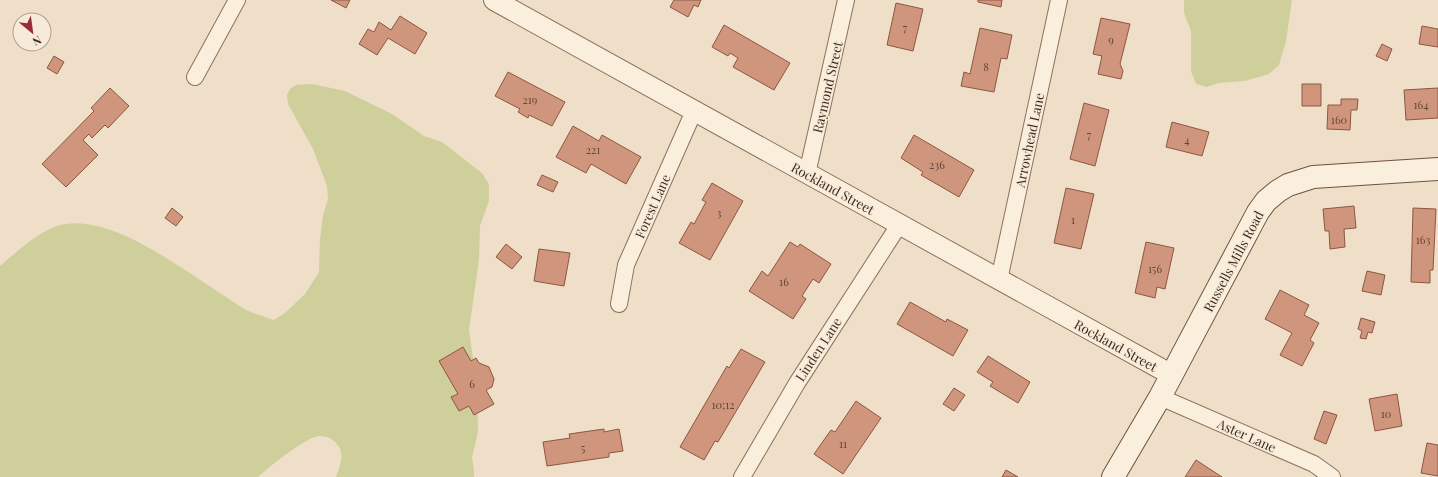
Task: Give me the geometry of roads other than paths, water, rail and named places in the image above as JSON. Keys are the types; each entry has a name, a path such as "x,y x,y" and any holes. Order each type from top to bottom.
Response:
{"main road":[{"name":"Russells Mills Road","path":"1113,477 1160,397 1258,212 1266,201 1288,185 1313,177 1438,169"}],"street":[{"path":"195,77 237,0"},
{"name":"Rockland Street","path":"494,0 1172,375"},
{"name":"Raymond Street","path":"807,174 846,0"},
{"name":"Arrowhead Lane","path":"999,280 1059,0"},
{"name":"Forest Lane","path":"620,304 626,265 694,111"},
{"name":"Linden Lane","path":"742,477 797,383 899,225"},
{"name":"Aster Lane","path":"1160,397 1314,464 1332,477"}]}
